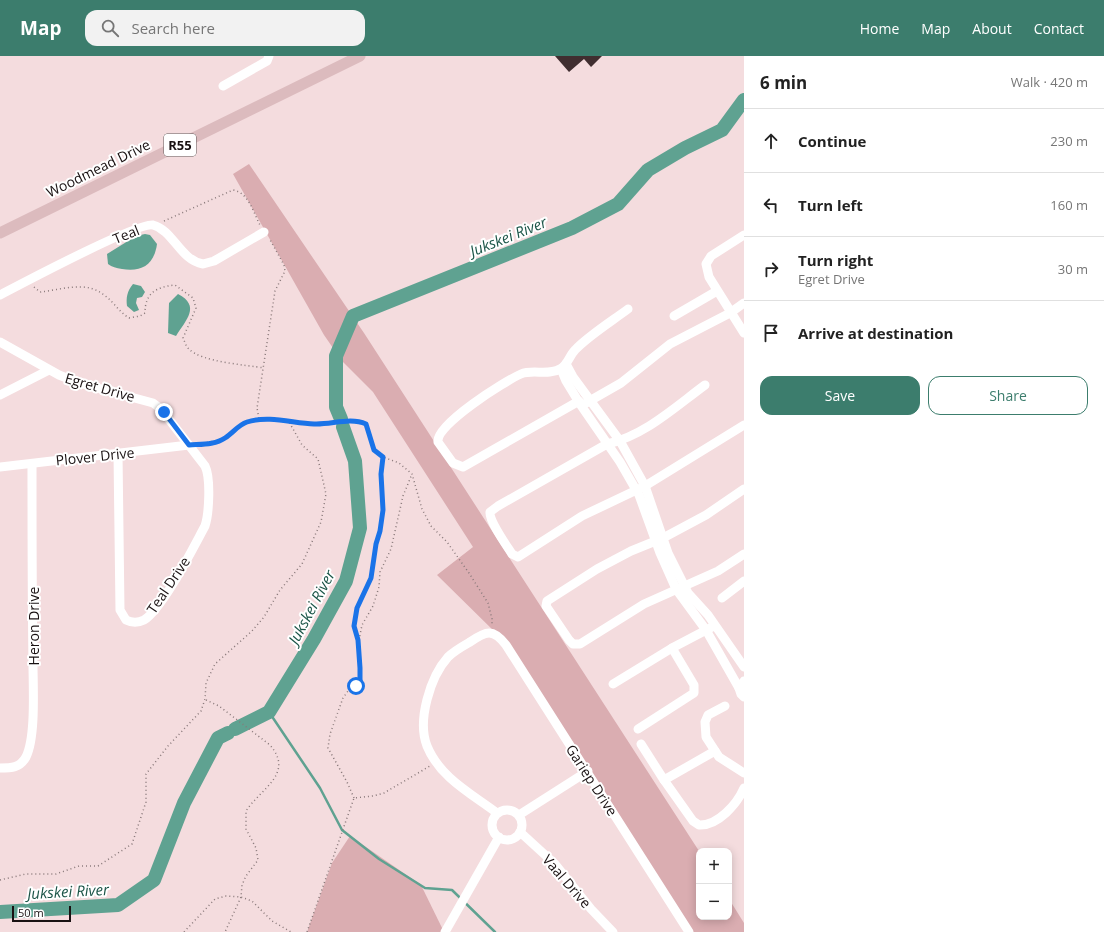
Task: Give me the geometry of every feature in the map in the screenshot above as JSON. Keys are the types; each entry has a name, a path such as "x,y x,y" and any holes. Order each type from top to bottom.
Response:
{"main road":[{"name":"Woodmead Drive","path":"0,233 360,56"}],"street":[{"path":"223,86 266,61 269,56"},
{"name":"Teal","path":"0,295 132,230 154,225 169,236 187,257 203,264 214,261 264,232"},
{"path":"744,236 708,259 707,269 717,291 744,333"},
{"path":"674,316 717,291"},
{"path":"628,309 575,350 564,366 546,372 523,373 505,382 467,408 441,432 437,438 438,442 453,463 463,467 580,404 590,401 621,383 670,344 730,313 744,303"},
{"name":"Egret Drive","path":"0,342 49,370 79,383 154,403 161,408 189,445"},
{"path":"564,366 620,441 680,587 742,685 741,694 744,697"},
{"path":"564,366 566,381 580,404 607,444 640,487"},
{"path":"0,395 49,370"},
{"path":"705,385 658,420 620,441 607,444 490,512 490,516 510,551 518,557 582,516 640,487 744,425"},
{"name":"Teal Drive","path":"118,454 120,610 126,620 137,622 147,617 164,596 206,522 206,468 189,445"},
{"name":"Plover Drive","path":"0,467 189,445"},
{"name":"Heron Drive","path":"0,768 13,768 20,765 25,758 29,745 34,698 32,464"},
{"path":"744,489 706,515 660,539 597,568 547,601 546,606 569,640 573,644 580,644 644,604 718,571 744,554"},
{"path":"722,598 744,581"},
{"path":"680,587 715,625 744,668"},
{"path":"613,684 672,648 715,625"},
{"path":"491,633 483,634 448,656 441,666 424,709 424,726 427,746 437,762 460,787 497,813"},
{"name":"Gariep Drive","path":"491,633 500,638 506,645 562,735 588,771 689,932"},
{"path":"638,729 694,693 694,685 672,648"},
{"path":"725,706 712,712 705,722 706,737 715,751 728,764 744,773"},
{"path":"642,744 692,821 699,825 710,824 728,810 744,788"},
{"path":"664,780 715,751"},
{"path":"519,815 588,771"},
{"path":"511,810 519,815 522,822 520,832 510,839 499,837 495,833 492,823 497,813 511,810"},
{"name":"Vaal Drive","path":"520,832 555,864 591,909 613,932"},
{"path":"444,932 499,837"}],"path":[{"path":"154,225 233,190 240,192 248,199 264,232 281,260 285,271 275,291 257,408 259,419"},
{"path":"28,281 40,292 71,287 95,289 104,294 120,312 129,318 140,316 145,313 145,303 149,296 164,286 175,284 194,298 196,308 183,338 189,349 197,355 236,365 264,368"},
{"path":"189,445 217,442 229,435 240,424 259,419 288,420 314,424 359,421 366,424 374,450 383,457 399,463 412,474 422,510 431,526 447,542 488,603 492,620 491,633"},
{"path":"0,880 26,874 56,874 79,866 98,866 132,844 146,802 146,774 168,746 201,711 205,699 206,683 215,664 264,617 280,590 302,564 321,522 326,494 318,459 302,445 288,420"},
{"path":"307,932 354,798 328,748 330,734 343,698 348,691 356,686 360,680 358,640 354,626 357,608 371,578 376,544 380,531 382,517 381,474 383,457"},
{"path":"358,640 362,625 373,606 379,587 380,572 391,549 403,496 412,474"},
{"path":"205,699 219,706 262,739 275,751 280,765 275,780 267,786 246,811 246,829 258,855 258,860 246,876 242,885 241,897 224,932"},
{"path":"354,798 384,793 423,768 437,762"},
{"path":"184,932 215,899 226,896 241,897 252,902 272,922 291,932"}],"shaded area":[{"path":"249,164 364,333 697,848 696,920 732,920 732,904 744,923 744,932 689,932 500,637 437,575 473,547 373,392 342,361 324,335 233,174"},
{"path":"145,234 150,235 157,244 153,257 146,266 129,270 116,268 108,264 107,254 136,236"},
{"path":"133,284 141,286 145,292 142,297 137,298 136,303 139,310 134,312 127,306 128,292"},
{"path":"178,294 189,303 190,308 187,319 176,336 168,333 169,303"},
{"path":"350,836 421,885 444,932 307,932 332,863"}],"building":[{"path":"555,56 602,56 591,67 584,59 569,72"}],"waterway":[{"name":"Jukskei River","path":"341,419 336,407 336,356 353,316 572,228 618,204 648,170 685,148 722,130 744,100"},
{"name":"Jukskei River","path":"235,729 269,712 314,639 346,581 360,528 355,461 343,427"},
{"path":"269,712 320,788 342,830 379,859 425,888 452,890 495,932"},
{"name":"Jukskei River","path":"0,912 118,905 154,880 184,803 218,738 228,733"}],"route":[{"path":"164,412 189,445 217,442 224,439 240,424 259,419 288,420 314,424 359,421 366,424 374,450 383,457 381,474 383,510 371,578 357,608 354,626 358,640 360,668 360,680 356,686"}]}
